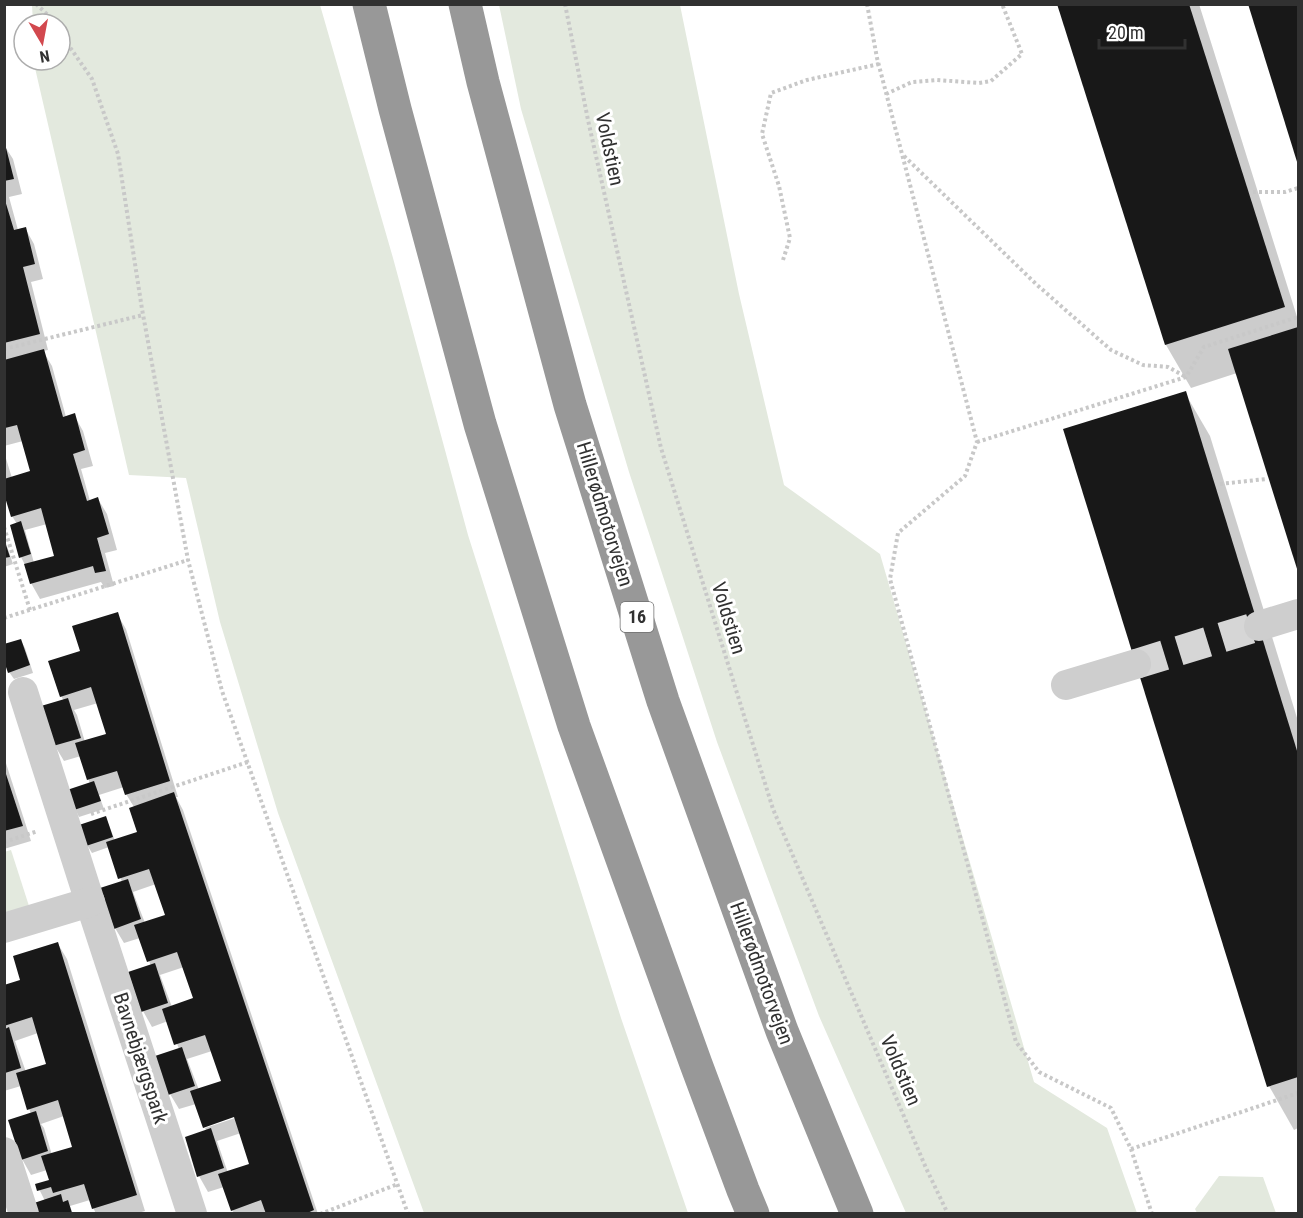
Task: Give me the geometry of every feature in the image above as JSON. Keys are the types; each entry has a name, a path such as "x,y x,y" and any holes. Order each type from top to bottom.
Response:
{"highway":[{"path":"369,4 480,424 574,726 748,1206"},
{"name":"Hillerødmotorvejen","path":"465,4 483,82 570,405 663,701 782,1031 857,1214"}],"street":[{"path":"1259,626 1299,614"},
{"path":"1066,685 1136,664"},
{"name":"Bavnebjærgspark","path":"22,692 192,1214"},
{"path":"4,928 90,902"},
{"path":"4,1152 24,1214"}],"path":[{"name":"Voldstien","path":"565,4 588,120 661,448 769,797 921,1158 948,1214"},
{"path":"867,4 886,94 977,442 965,476 898,533 890,579 1016,1042 1039,1072 1111,1108 1131,1149 1152,1214"},
{"path":"886,94 912,82 979,83 992,81 1022,54 1002,4"},
{"path":"72,50 92,79 118,154 143,315 188,560 222,692 408,1214"},
{"path":"783,260 790,238 779,186 762,134 771,93 807,80 879,64"},
{"path":"902,154 1036,284 1111,350 1143,365 1168,367 1186,377"},
{"path":"1253,192 1285,192 1299,188"},
{"path":"4,349 143,315"},
{"path":"977,442 1186,377 1203,347 1299,317"},
{"path":"1220,484 1266,479"},
{"path":"4,527 30,610"},
{"path":"4,618 188,560"},
{"path":"4,842 248,762"},
{"path":"1131,1149 1299,1092"},
{"path":"320,1214 398,1184"}],"shaded area":[{"path":"32,5 320,5 393,258 468,535 621,1018 688,1213 424,1213 278,813 220,622 186,478 129,475 36,72 72,72 72,12 32,12"},
{"path":"499,5 680,5 739,294 784,485 880,554 1034,1082 1107,1128 1137,1213 906,1213 819,1016 717,742 629,472 521,109"},
{"path":"11,850 29,906 4,914 4,852"},
{"path":"1219,1176 1263,1177 1276,1213 1197,1213 1195,1209"}],"building":[{"path":"1057,4 1189,4 1285,307 1165,345"},
{"path":"1248,4 1298,4 1298,165"},
{"path":"4,145 14,179 4,181"},
{"path":"4,197 14,230 26,227 35,264 23,267 40,334 4,343"},
{"path":"1298,327 1298,572 1228,349"},
{"path":"44,349 63,417 75,413 85,450 73,454 87,501 98,497 109,534 97,538 106,571 95,573 93,566 30,584 24,564 54,556 41,508 11,517 4,494 4,479 30,471 17,425 5,428 4,360"},
{"path":"1186,391 1298,754 1298,1077 1267,1087 1063,429"},
{"path":"21,521 31,554 19,558 10,525"},
{"path":"4,539 10,557 4,558"},
{"path":"118,612 170,781 125,795 117,771 87,780 75,743 106,734 91,687 60,697 48,661 80,651 72,626"},
{"path":"21,639 30,665 8,673 4,661 4,644"},
{"path":"68,698 81,738 53,746 41,706"},
{"path":"4,768 23,826 4,831"},
{"path":"94,781 101,801 74,810 67,790"},
{"path":"174,792 314,1210 305,1214 266,1214 261,1200 231,1211 218,1174 249,1164 234,1117 203,1128 190,1091 221,1081 205,1035 174,1045 162,1009 193,998 177,952 147,962 134,925 165,915 149,869 118,879 106,842 137,832 129,808"},
{"path":"106,816 113,837 86,846 79,825"},
{"path":"128,879 141,919 114,929 100,888"},
{"path":"58,942 137,1195 92,1209 84,1184 53,1193 51,1187 37,1191 35,1184 49,1180 41,1156 72,1147 58,1100 27,1110 16,1073 46,1064 32,1017 4,1026 4,985 20,980 13,956"},
{"path":"155,963 168,1003 141,1012 128,972"},
{"path":"9,1027 21,1068 5,1073 5,1029"},
{"path":"182,1047 195,1086 168,1095 155,1056"},
{"path":"36,1111 48,1151 21,1160 8,1120"},
{"path":"211,1128 224,1168 197,1177 185,1137"},
{"path":"61,1194 63,1202 68,1200 72,1213 37,1214 34,1203"}],"tunnel":[{"path":"1136,664 1259,626"}]}
